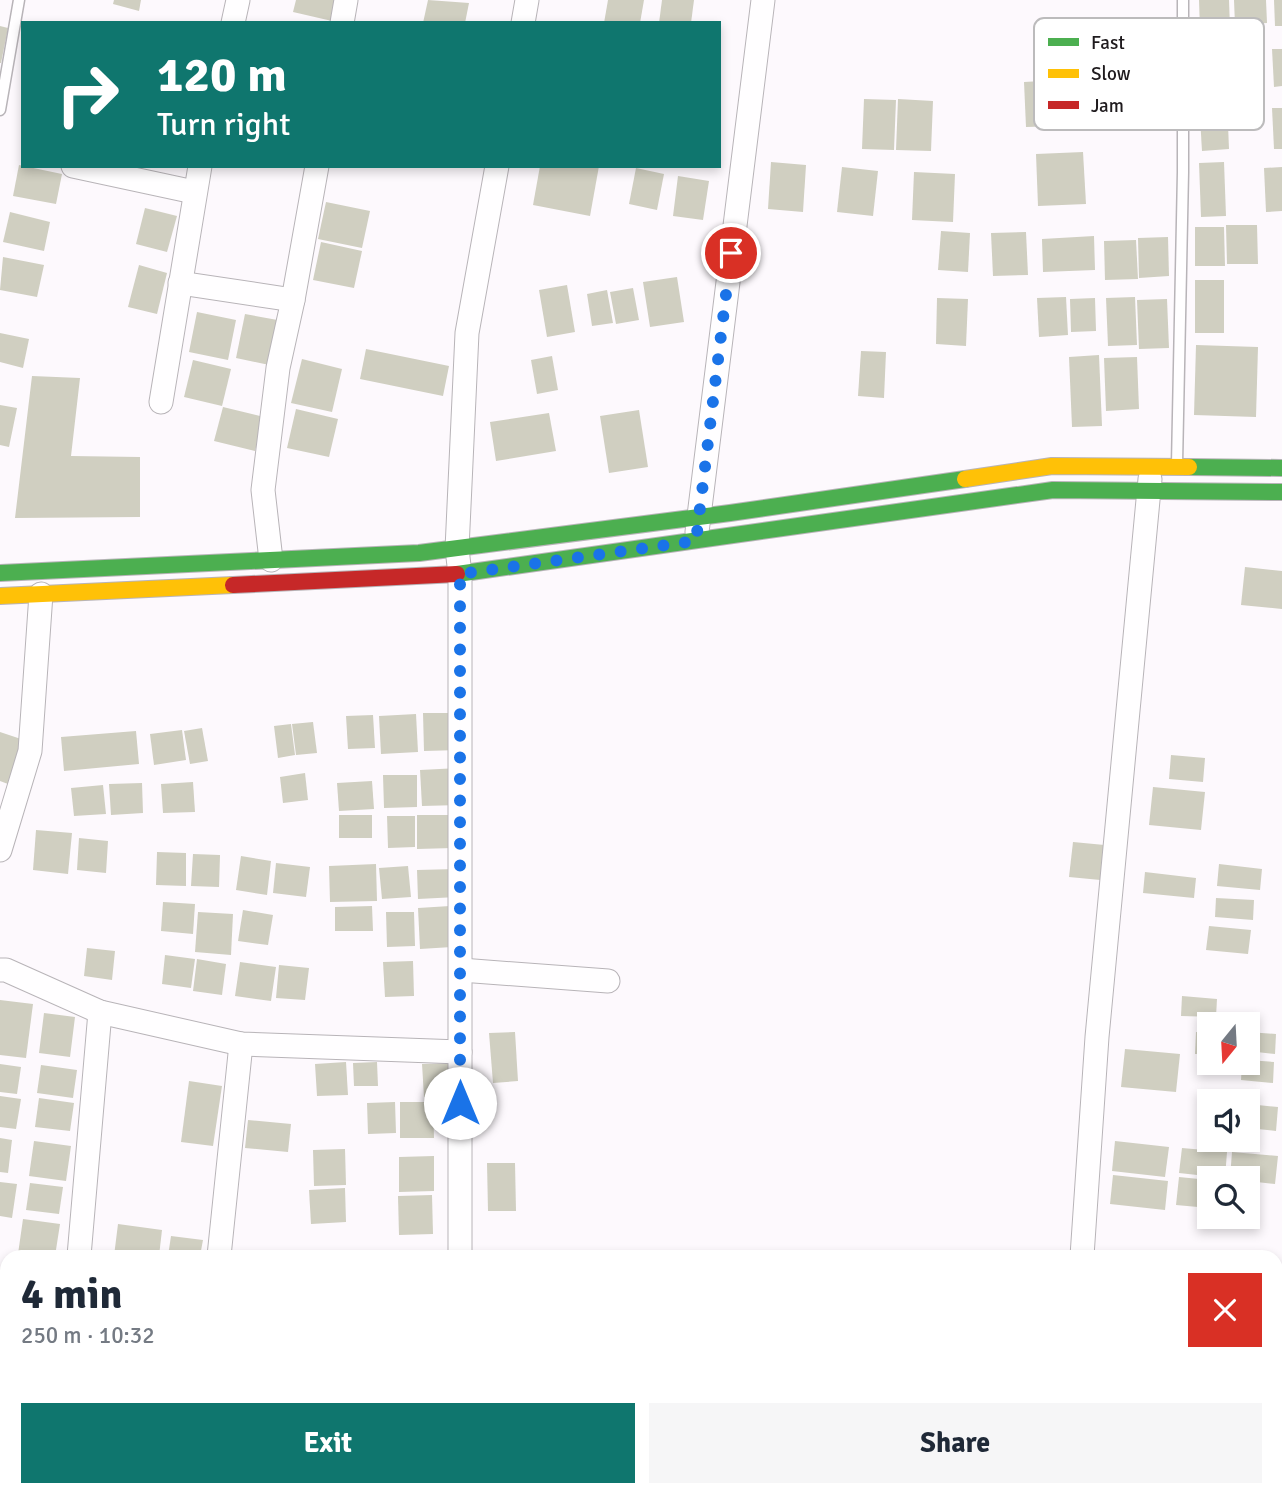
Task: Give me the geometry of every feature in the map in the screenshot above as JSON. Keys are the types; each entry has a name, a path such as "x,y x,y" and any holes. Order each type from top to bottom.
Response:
{"main road":[{"path":"0,573 457,549 1052,466 1282,468"},
{"path":"0,596 460,574 1053,490 1282,492"}],"street":[{"path":"233,21 238,0"},
{"path":"342,21 346,0"},
{"path":"523,21 527,0"},
{"path":"696,541 763,0"},
{"path":"82,168 194,192"},
{"path":"161,402 200,168"},
{"path":"271,560 262,490 278,368 317,168"},
{"path":"460,1250 460,574 457,549 467,333 497,168"},
{"path":"180,283 293,300"},
{"path":"1082,1250 1097,1037 1150,492 1150,467"},
{"path":"0,850 30,751 41,594"},
{"path":"0,971 6,970 100,1012 241,1044 460,1052"},
{"path":"461,970 608,981"},
{"path":"80,1250 100,1012"},
{"path":"220,1250 241,1044"}],"lane":[{"path":"0,110 19,0"},
{"path":"1183,0 1183,18"},
{"path":"1177,467 1183,130"}],"building":[{"path":"114,0 141,0 139,11 113,4"},
{"path":"296,0 337,0 332,21 293,12"},
{"path":"428,0 469,3 465,21 423,21"},
{"path":"608,0 644,0 640,21 604,21"},
{"path":"662,0 694,0 691,21 659,21"},
{"path":"1199,0 1229,0 1230,18 1200,18"},
{"path":"1234,0 1266,0 1267,23 1264,23 1264,18 1235,18"},
{"path":"1274,0 1282,0 1282,26 1275,26"},
{"path":"0,26 8,28 1,63 0,63"},
{"path":"1272,49 1282,49 1282,86 1274,87"},
{"path":"1034,81 1034,127 1026,127 1024,82"},
{"path":"864,99 896,100 894,150 862,149"},
{"path":"898,99 933,101 931,151 896,150"},
{"path":"1272,108 1282,108 1282,149 1274,149"},
{"path":"1201,130 1228,130 1229,149 1202,151"},
{"path":"1083,152 1086,204 1038,206 1036,154"},
{"path":"771,162 806,165 803,212 768,209"},
{"path":"1224,162 1226,216 1201,217 1199,163"},
{"path":"19,165 21,168 62,174 56,204 13,196"},
{"path":"842,167 878,171 873,216 837,212"},
{"path":"1282,167 1282,211 1266,212 1264,168"},
{"path":"540,168 599,168 590,216 533,205"},
{"path":"636,168 664,174 657,210 629,204"},
{"path":"914,172 955,174 953,222 912,220"},
{"path":"678,176 709,181 703,220 673,216"},
{"path":"326,202 370,211 362,248 318,239"},
{"path":"145,208 177,216 167,252 136,244"},
{"path":"10,212 50,222 44,251 3,242"},
{"path":"1226,225 1257,225 1258,264 1227,264"},
{"path":"1195,227 1224,227 1225,266 1195,266"},
{"path":"941,231 970,233 968,272 938,270"},
{"path":"1026,232 1028,275 993,276 991,233"},
{"path":"1094,236 1095,270 1043,272 1042,239"},
{"path":"1168,237 1169,276 1139,278 1138,238"},
{"path":"1136,240 1138,279 1105,280 1104,241"},
{"path":"321,242 362,251 354,288 313,280"},
{"path":"3,257 44,265 37,297 0,290"},
{"path":"139,265 167,273 157,314 128,307"},
{"path":"677,277 684,322 650,327 643,282"},
{"path":"1195,280 1224,280 1224,333 1195,333"},
{"path":"567,285 575,332 547,337 539,290"},
{"path":"633,288 639,320 616,324 610,292"},
{"path":"607,290 613,323 592,326 587,294"},
{"path":"1066,297 1068,335 1039,337 1037,298"},
{"path":"1135,297 1137,345 1108,346 1106,298"},
{"path":"937,298 968,299 966,346 936,344"},
{"path":"1095,298 1096,331 1071,332 1070,299"},
{"path":"1167,299 1169,348 1139,349 1137,300"},
{"path":"197,312 236,320 228,360 189,352"},
{"path":"245,314 283,321 274,366 236,358"},
{"path":"0,333 29,339 23,368 0,362"},
{"path":"1196,345 1258,347 1256,417 1194,415"},
{"path":"366,349 449,366 443,396 360,379"},
{"path":"861,351 886,352 884,398 858,396"},
{"path":"1099,355 1102,426 1072,427 1069,357"},
{"path":"552,356 558,390 537,394 531,360"},
{"path":"1137,357 1139,409 1106,411 1104,358"},
{"path":"302,359 342,369 332,412 291,403"},
{"path":"193,360 231,369 222,406 184,397"},
{"path":"32,376 80,378 71,456 140,457 140,517 15,518"},
{"path":"0,405 17,408 9,447 0,445"},
{"path":"223,407 264,417 255,451 214,441"},
{"path":"296,409 338,419 329,457 287,448"},
{"path":"639,410 648,467 609,473 600,416"},
{"path":"549,413 556,451 496,461 490,422"},
{"path":"1245,567 1282,571 1282,609 1241,605"},
{"path":"423,713 459,713 460,750 424,751"},
{"path":"416,714 418,752 381,754 379,716"},
{"path":"373,715 375,748 348,749 346,716"},
{"path":"313,722 317,753 296,755 292,724"},
{"path":"291,724 295,755 278,758 274,726"},
{"path":"202,728 208,761 190,764 184,731"},
{"path":"182,730 186,760 154,765 150,734"},
{"path":"136,731 139,764 64,771 61,737"},
{"path":"0,732 24,740 8,784 0,781"},
{"path":"1171,755 1205,758 1203,782 1169,779"},
{"path":"459,768 460,805 422,806 420,770"},
{"path":"305,773 308,800 283,803 280,777"},
{"path":"383,775 417,775 417,807 384,808"},
{"path":"372,781 374,809 339,811 337,783"},
{"path":"193,782 195,812 163,813 161,784"},
{"path":"142,783 143,813 111,815 109,784"},
{"path":"103,785 106,814 74,816 71,788"},
{"path":"1153,787 1205,792 1201,830 1149,825"},
{"path":"339,815 372,815 372,838 339,838"},
{"path":"417,815 453,815 453,848 417,849"},
{"path":"387,816 415,816 415,847 388,848"},
{"path":"36,830 72,833 68,874 33,870"},
{"path":"79,838 108,841 106,873 77,870"},
{"path":"1073,842 1115,846 1111,881 1069,877"},
{"path":"157,852 186,853 186,886 156,885"},
{"path":"193,854 220,855 219,887 191,886"},
{"path":"241,856 271,861 267,895 236,890"},
{"path":"276,863 310,867 306,897 273,893"},
{"path":"376,864 377,901 330,902 329,866"},
{"path":"1219,864 1262,869 1260,890 1217,886"},
{"path":"408,866 411,897 382,899 379,868"},
{"path":"456,869 457,897 418,899 417,870"},
{"path":"1145,872 1196,878 1194,898 1143,893"},
{"path":"1216,898 1254,900 1253,920 1215,917"},
{"path":"163,902 195,904 193,934 161,931"},
{"path":"372,906 373,931 335,931 335,907"},
{"path":"450,906 452,947 420,949 418,908"},
{"path":"243,910 273,915 268,945 238,941"},
{"path":"198,912 233,914 231,955 195,952"},
{"path":"386,912 414,912 415,946 387,947"},
{"path":"1209,926 1251,930 1248,954 1206,950"},
{"path":"87,948 115,951 112,980 84,976"},
{"path":"165,955 195,959 191,988 162,984"},
{"path":"197,959 226,964 222,995 193,991"},
{"path":"413,961 414,996 385,997 383,962"},
{"path":"240,962 276,967 271,1001 235,996"},
{"path":"279,965 309,968 305,1000 276,998"},
{"path":"1182,996 1217,999 1216,1012 1197,1012 1197,1016 1181,1016"},
{"path":"0,1000 33,1004 26,1058 0,1055"},
{"path":"44,1013 75,1017 70,1057 39,1053"},
{"path":"515,1032 518,1081 493,1083 489,1033"},
{"path":"1196,1032 1197,1054 1195,1054"},
{"path":"1260,1033 1276,1034 1275,1054 1260,1052"},
{"path":"1125,1049 1180,1054 1176,1092 1121,1087"},
{"path":"1260,1061 1274,1062 1273,1083 1241,1080 1241,1075 1260,1075"},
{"path":"346,1062 348,1095 317,1096 315,1064"},
{"path":"377,1062 378,1086 354,1086 353,1063"},
{"path":"457,1063 457,1096 424,1097 422,1064"},
{"path":"0,1064 21,1067 17,1094 0,1092"},
{"path":"41,1065 77,1070 73,1098 37,1093"},
{"path":"189,1081 222,1086 213,1146 181,1142"},
{"path":"0,1096 21,1099 16,1129 0,1127"},
{"path":"39,1098 74,1103 70,1131 35,1127"},
{"path":"395,1102 396,1133 368,1134 367,1103"},
{"path":"400,1102 433,1102 434,1138 400,1138"},
{"path":"1260,1105 1278,1107 1276,1131 1260,1129"},
{"path":"248,1120 291,1124 288,1152 245,1148"},
{"path":"0,1138 12,1140 8,1173 0,1172"},
{"path":"34,1141 71,1146 66,1181 29,1176"},
{"path":"1115,1141 1169,1147 1165,1177 1112,1171"},
{"path":"1182,1148 1197,1149 1197,1152 1227,1152 1226,1166 1197,1166 1197,1175 1179,1173"},
{"path":"345,1149 346,1185 314,1186 313,1150"},
{"path":"1232,1152 1278,1156 1275,1184 1260,1182 1260,1166 1231,1166"},
{"path":"434,1156 434,1191 399,1192 399,1157"},
{"path":"487,1163 515,1163 516,1211 488,1211"},
{"path":"1113,1175 1168,1181 1165,1210 1110,1204"},
{"path":"1179,1177 1197,1179 1197,1207 1176,1205"},
{"path":"0,1182 17,1184 12,1218 0,1216"},
{"path":"30,1183 63,1187 59,1214 26,1210"},
{"path":"345,1188 346,1222 311,1224 309,1190"},
{"path":"432,1195 433,1234 399,1235 398,1196"},
{"path":"23,1219 60,1224 56,1250 19,1250"},
{"path":"118,1224 162,1230 160,1250 115,1250"},
{"path":"171,1236 203,1240 201,1250 169,1250"}],"traffic: fast":[{"path":"1189,467 1282,468"},
{"path":"0,573 419,553 730,513 965,479"},
{"path":"457,574 1053,490 1282,492"}],"traffic: slow":[{"path":"965,479 1052,466 1189,467"},
{"path":"0,596 233,585"}],"traffic: jam":[{"path":"233,585 457,574"}],"route":[{"path":"460,1103 460,574 696,541 731,253"}]}
